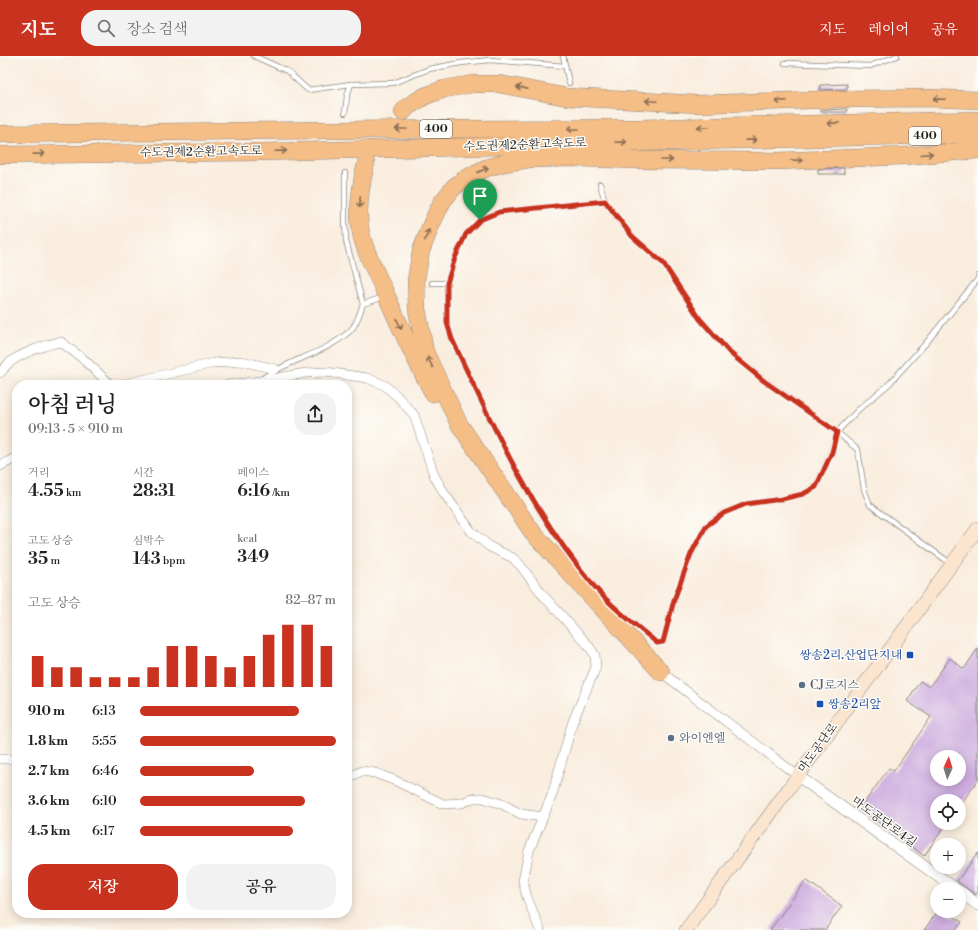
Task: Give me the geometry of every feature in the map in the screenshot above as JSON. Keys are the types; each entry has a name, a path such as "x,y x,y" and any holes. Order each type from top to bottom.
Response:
{"highway":[{"path":"403,112 407,107 425,96 472,84 499,84 567,97 697,104 840,99 930,98 978,100"},
{"name":"수도권제2순환고속도로","path":"0,134 639,128 978,120"},
{"name":"수도권제2순환고속도로","path":"0,154 261,152 978,134"},
{"path":"661,672 533,532 459,424 426,352 417,309 416,280 421,251 442,202 454,187 466,178 486,168 504,163 529,159 578,158 778,161 905,156 978,150"},
{"path":"366,163 361,183 360,227 366,249 414,358 455,435 528,541 607,628 661,672"}],"main road":[{"name":"마도공단로","path":"686,930 978,529"}],"street":[{"path":"0,373 8,364 16,359 35,350 61,342 82,358 106,380"},
{"path":"142,380 214,363 241,362 275,369"},
{"path":"269,380 306,373 326,372 367,378 384,385 397,396 414,415 434,475 444,493 471,531 490,547 513,558 595,655 596,667 573,721 552,796 530,851 523,881 527,897 540,930"},
{"path":"0,466 12,460"},
{"path":"661,672 798,776"},
{"path":"0,759 12,760"},
{"path":"352,776 362,771 375,773 396,781 443,804 462,803 473,798 483,798 502,804 521,814 543,817"},
{"name":"마도공단로4길","path":"798,776 946,882"},
{"path":"966,896 978,905"}],"lane":[{"path":"254,56 287,72 308,90 351,84 393,83 429,69 461,63 490,60 565,66"},
{"path":"563,56 569,83"},
{"path":"785,63 870,66 898,56"},
{"path":"345,113 347,96 351,84"},
{"path":"345,174 344,221 346,241 364,304"},
{"path":"600,184 605,201 632,236 663,263 700,319 730,353 764,381 837,432 858,450 864,489 870,505 952,564"},
{"path":"605,201 499,212 480,220 466,234 455,258 447,283 447,323 452,339 508,457 552,531 594,587 620,612 657,643 663,642 674,600 686,567 691,554 706,526 724,513 746,504 782,499 803,494 816,487 832,452 837,432 858,410 889,384 926,343 978,279 978,276"},
{"path":"432,283 447,283"},
{"path":"261,380 275,369 330,345 350,330 364,304 378,299"}],"building":[{"path":"847,84 847,89 820,90 820,85"},
{"path":"847,109 847,112 821,112 821,110"},
{"path":"844,168 844,174 818,174 818,169"},
{"path":"978,648 978,780 966,797 966,794 930,794 930,830 942,830 937,838 930,838 930,847 924,856 860,809 889,768 894,771 931,717 907,701 920,681 929,687 950,658 964,669"},
{"path":"978,853 978,892 976,895 966,888 966,882 957,881 962,874 966,874 966,869"},
{"path":"806,880 842,906 825,930 770,930"},
{"path":"933,918 956,918 962,922 956,930 924,930"}],"place":[{"name":"쌍송2리.산업단지내","path":"910,655"},
{"name":"CJ로지스","path":"802,685"},
{"name":"쌍송2리앞","path":"820,704"},
{"name":"와이엔엘","path":"671,738"}],"route":[{"path":"605,201 632,236 663,263 700,319 730,353 764,381 837,432 832,452 816,487 803,494 782,499 746,504 724,513 706,526 691,554 674,600 663,642 657,643 620,612 594,587 552,531 508,457 452,339 447,323 447,283 455,258 466,234 480,220 499,212 605,201"}]}
